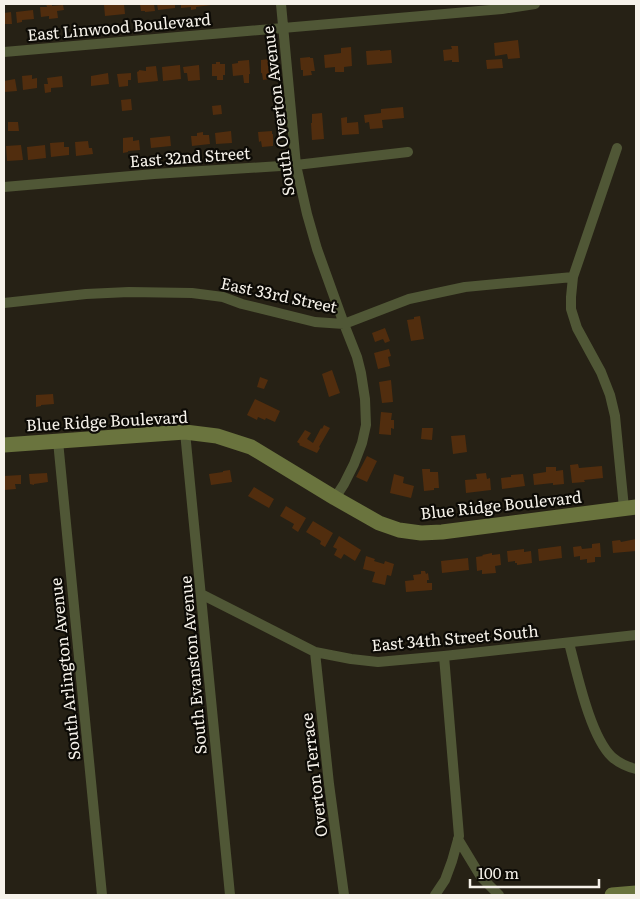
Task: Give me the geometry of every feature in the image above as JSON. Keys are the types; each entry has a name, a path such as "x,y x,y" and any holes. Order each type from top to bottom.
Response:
{"street":[{"name":"South Overton Avenue","path":"281,4 296,164 317,249 357,358 365,399 366,425 362,443 354,464 335,498"},
{"name":"East Linwood Boulevard","path":"4,52 502,9 535,4"},
{"path":"616,148 573,277 571,309 577,328 601,372 610,395 630,508"},
{"name":"East 32nd Street","path":"4,187 296,164 408,152"},
{"name":"East 33rd Street","path":"4,303 86,294 129,292 192,293 223,297 242,304 315,322 344,324 409,299 447,290 573,277"},
{"name":"Blue Ridge Boulevard","path":"4,445 185,432 217,436 251,447 379,523 399,530 421,533 442,532 630,508"},
{"name":"South Evanston Avenue","path":"185,432 230,895"},
{"name":"South Arlington Avenue","path":"58,441 102,895"},
{"name":"East 34th Street South","path":"201,594 315,652 378,662 636,635"},
{"path":"569,643 578,678 601,743 613,758 629,768 636,769"},
{"name":"Overton Terrace","path":"315,652 329,784 344,895"},
{"path":"435,895 445,880 459,836 444,656"},
{"path":"458,839 481,877 499,895"},
{"path":"612,895 636,893"}],"building":[{"path":"46,4 52,4 52,6 63,5 64,10 57,11 58,18 49,19 49,16 41,17 40,7 47,7"},
{"path":"124,4 125,14 105,16 104,5"},
{"path":"140,4 154,4 155,11 141,11"},
{"path":"157,4 175,4 175,8 158,10"},
{"path":"181,4 211,5 196,7 196,9 191,10 191,7 181,8"},
{"path":"33,10 34,19 22,20 22,22 17,23 16,12"},
{"path":"11,12 12,24 4,24 4,13"},
{"path":"518,40 520,58 508,59 507,54 495,56 494,43"},
{"path":"451,46 458,46 459,62 452,62 452,60 444,61 443,50 452,49"},
{"path":"351,47 352,66 344,67 344,72 335,72 335,67 325,68 324,55 341,53 341,48"},
{"path":"391,50 392,63 367,65 366,51"},
{"path":"300,58 313,58 315,71 311,71 312,75 303,76"},
{"path":"270,59 270,61 274,61 276,78 263,80 261,60"},
{"path":"502,59 503,68 487,69 486,60"},
{"path":"249,60 249,83 244,83 243,75 233,76 232,64 238,63 238,61"},
{"path":"216,62 225,64 223,80 217,80 217,76 212,76 212,64 216,64"},
{"path":"180,65 181,79 163,81 162,67"},
{"path":"199,65 200,80 188,81 187,73 184,73 183,67"},
{"path":"156,66 158,81 138,83 137,72 139,70 146,71 146,67"},
{"path":"108,73 109,84 91,86 91,76"},
{"path":"131,73 131,80 128,80 128,86 119,87 117,74"},
{"path":"32,75 32,79 37,78 37,88 23,90 22,76"},
{"path":"62,76 63,87 51,88 51,92 45,93 44,84 48,84 47,78"},
{"path":"15,79 17,91 4,92 4,81"},
{"path":"131,99 132,110 122,111 121,100"},
{"path":"221,105 222,114 213,115 212,106"},
{"path":"403,107 404,118 382,120 383,128 370,129 369,122 365,123 364,115 381,113 381,109"},
{"path":"322,113 324,139 312,140 312,114"},
{"path":"347,117 347,123 358,122 359,134 342,135 341,118"},
{"path":"8,122 18,122 19,131 8,131"},
{"path":"231,131 232,143 216,144 215,133"},
{"path":"272,131 273,146 262,147 261,141 259,142 258,132"},
{"path":"203,132 203,135 209,135 210,144 192,146 191,136 197,136 197,133"},
{"path":"170,136 171,146 151,148 150,138"},
{"path":"133,137 133,141 139,140 140,150 123,153 123,138"},
{"path":"88,141 89,148 92,148 93,154 76,156 75,142"},
{"path":"64,142 64,147 69,147 69,155 51,157 50,143"},
{"path":"21,145 23,160 7,161 6,146"},
{"path":"45,145 46,158 28,160 27,147"},
{"path":"420,316 424,339 411,341 407,320"},
{"path":"385,328 390,341 385,343 383,339 375,342 372,333"},
{"path":"389,349 391,356 388,357 390,366 378,369 374,353"},
{"path":"332,370 340,393 329,397 322,374"},
{"path":"260,377 268,380 264,389 257,387"},
{"path":"391,380 393,402 382,403 379,382"},
{"path":"53,394 54,404 36,407 36,395"},
{"path":"255,399 280,411 275,422 258,417 257,420 247,415"},
{"path":"381,412 392,413 391,420 394,420 394,429 391,428 391,435 379,434"},
{"path":"324,425 330,428 317,453 299,445 297,442 305,430 311,433 307,439 313,443"},
{"path":"422,428 433,428 432,440 421,439"},
{"path":"465,435 467,452 453,454 451,436"},
{"path":"367,456 377,461 367,482 356,477"},
{"path":"578,464 579,468 602,466 603,478 572,483 570,465"},
{"path":"546,467 556,467 556,471 563,470 564,484 534,485 533,474 546,472"},
{"path":"422,469 438,472 439,488 424,491"},
{"path":"230,470 232,482 211,485 209,474"},
{"path":"47,473 48,482 30,484 29,474"},
{"path":"486,473 487,479 490,478 491,490 466,493 465,480 477,479 476,474"},
{"path":"394,474 404,477 403,483 414,486 411,498 390,493"},
{"path":"523,474 525,486 502,489 501,478"},
{"path":"21,475 21,484 15,484 16,489 4,490 4,476"},
{"path":"254,487 274,499 269,508 248,496"},
{"path":"286,506 306,518 298,532 292,528 294,524 280,516"},
{"path":"313,521 333,533 325,547 320,544 321,541 306,532"},
{"path":"339,536 361,550 355,561 344,554 341,559 334,555 337,549 333,547"},
{"path":"636,539 636,551 613,553 612,541 620,540 621,542"},
{"path":"600,543 601,557 595,557 595,562 587,563 587,559 580,560 580,556 574,557 573,547 581,546 582,549 592,548 592,544"},
{"path":"561,546 562,558 539,561 538,549"},
{"path":"524,549 524,552 531,551 532,563 517,565 515,561 508,562 507,551"},
{"path":"492,553 492,555 500,554 501,565 495,566 496,573 482,574 482,570 477,571 476,557"},
{"path":"366,556 384,564 385,561 394,564 391,576 387,575 385,585 372,582 375,572 363,569"},
{"path":"468,558 469,570 442,573 441,561"},
{"path":"421,571 425,571 426,574 428,573 429,580 427,580 427,583 432,583 432,590 406,592 405,581 414,580 413,575 421,574"}]}
